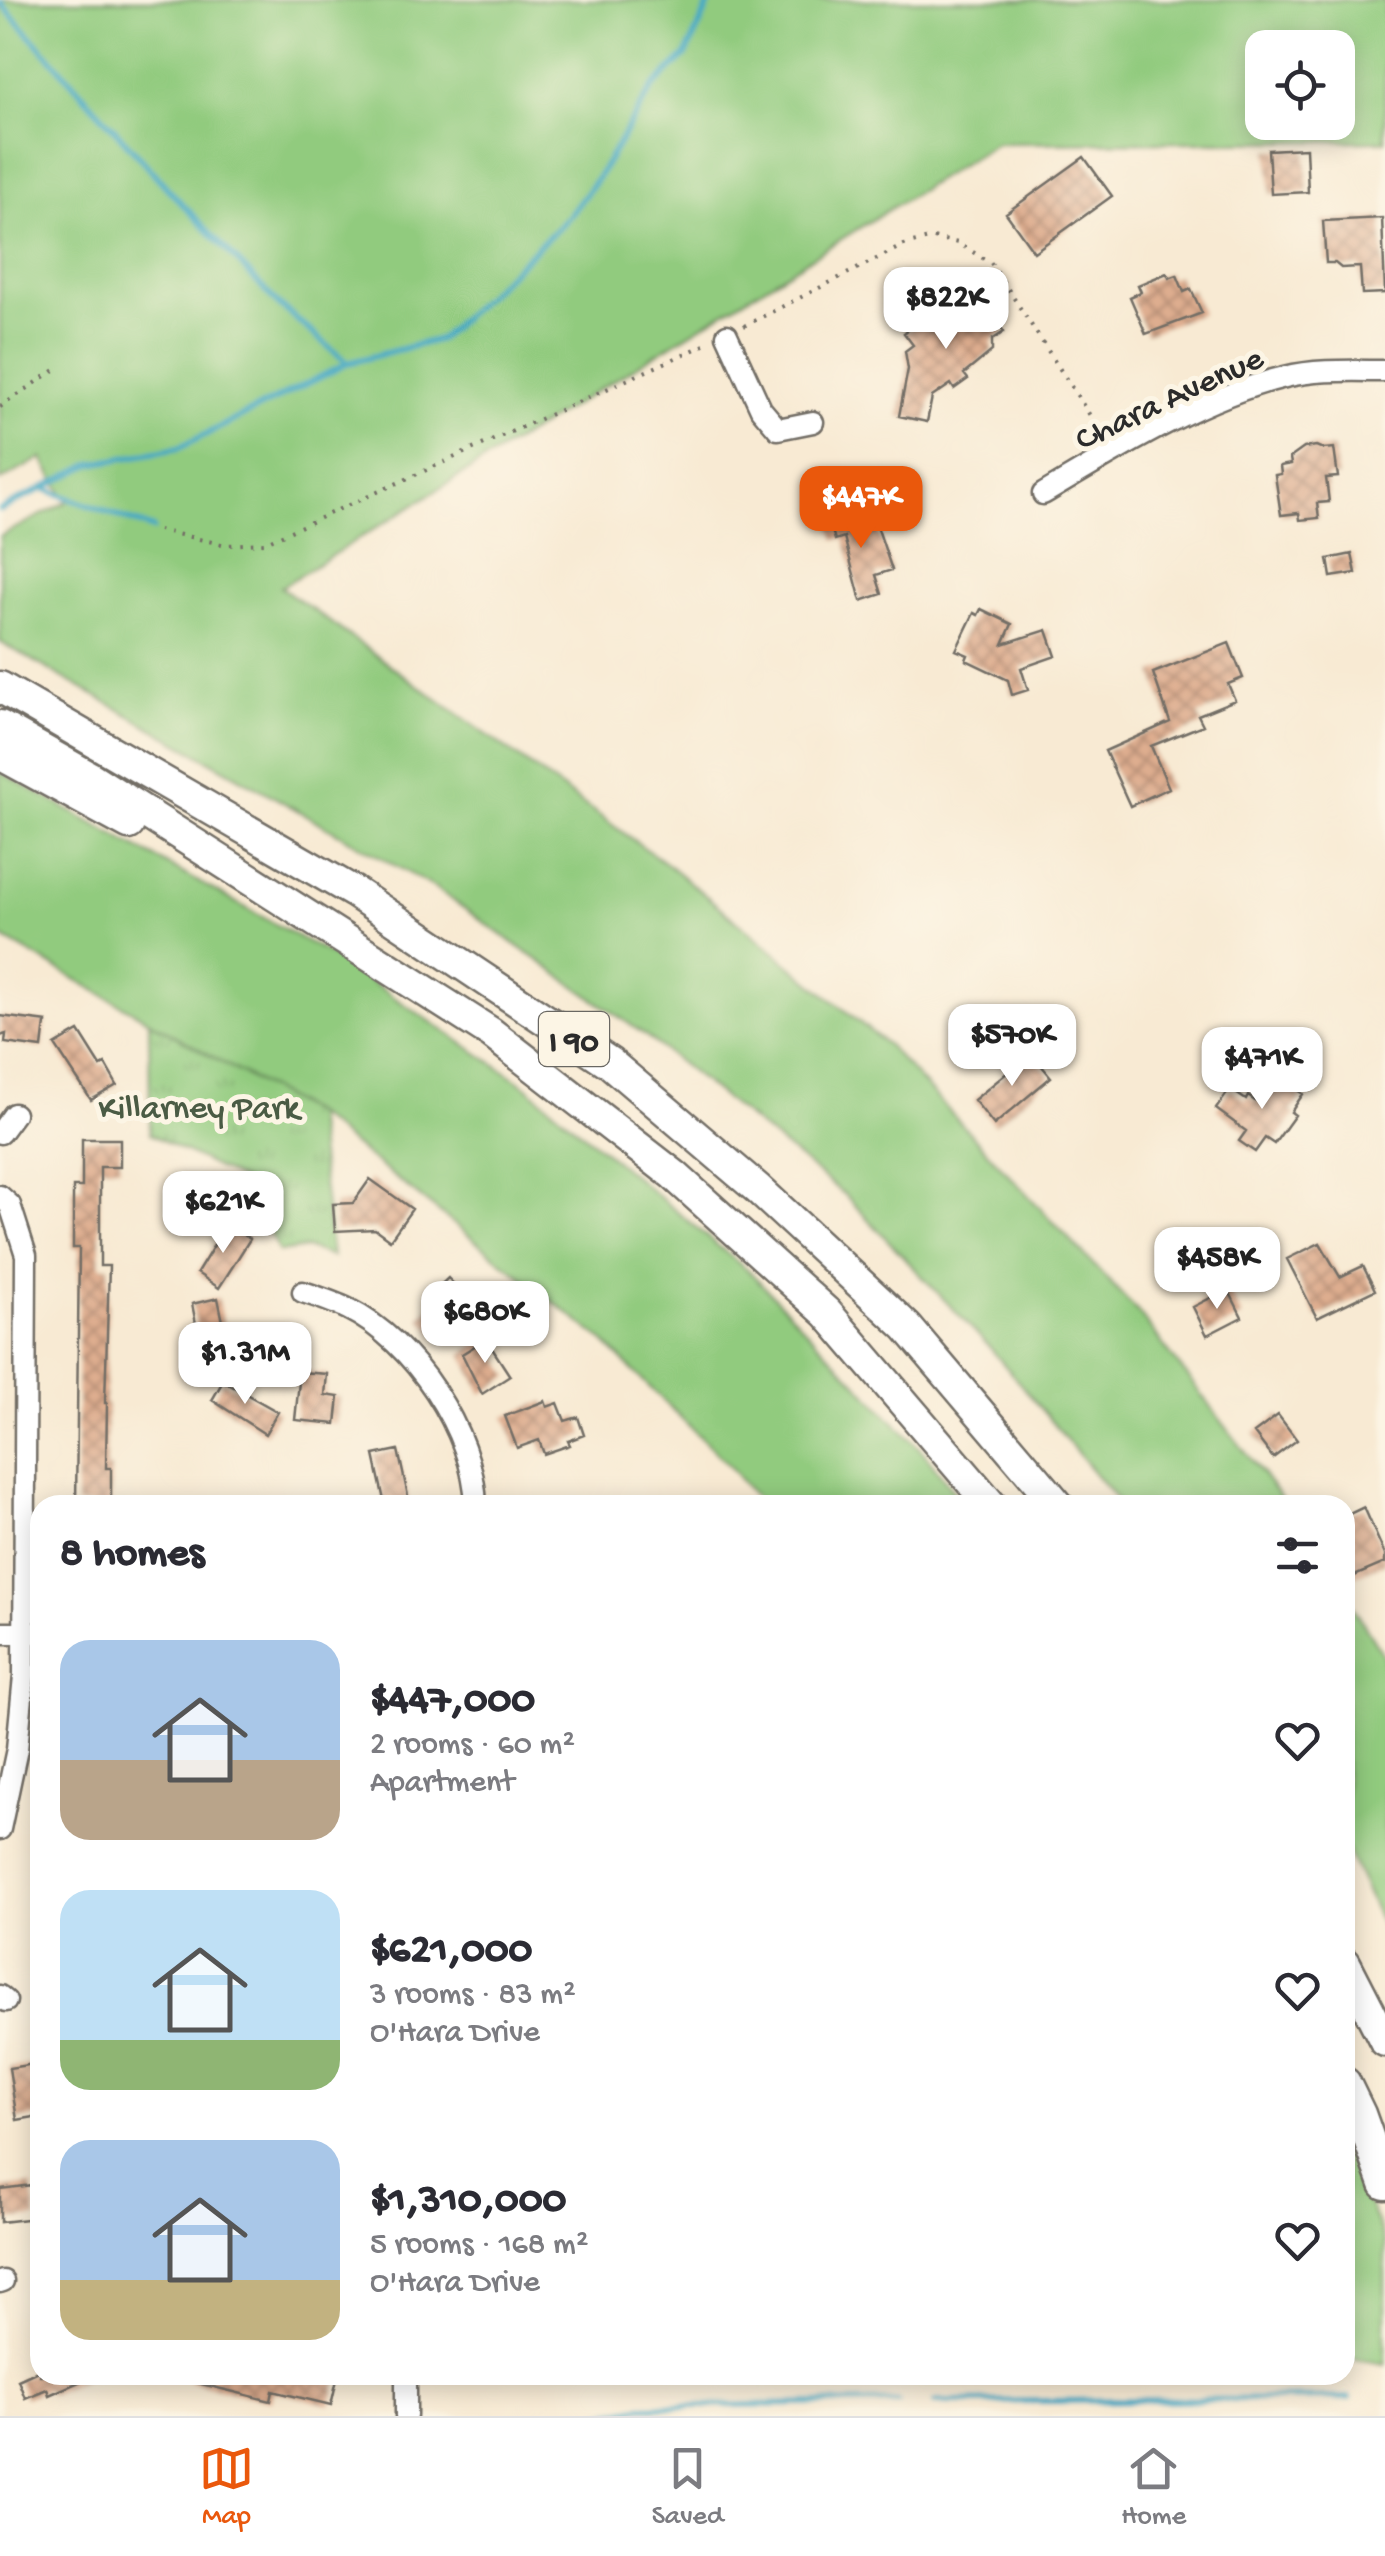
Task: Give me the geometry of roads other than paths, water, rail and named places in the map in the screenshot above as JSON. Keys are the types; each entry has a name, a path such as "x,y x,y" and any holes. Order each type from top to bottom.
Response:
{"highway":[{"name":"I 90","path":"0,687 354,892 610,1063 758,1189 907,1327 1050,1495"},
{"name":"I 90","path":"0,726 88,776 491,1033 674,1175 827,1313 982,1495"},
{"name":"I 90","path":"0,754 384,962"},
{"path":"1355,1982 1385,2041"},
{"path":"1355,2103 1385,2184"}],"street":[{"path":"727,335 760,408 778,429 812,422"},
{"name":"Chara Avenue","path":"1043,494 1114,452 1216,402 1286,377 1385,371"},
{"path":"0,1133 14,1114"},
{"path":"0,1196 10,1206 26,1254 30,1507"},
{"path":"304,1292 350,1310 390,1339 434,1386 460,1435 476,1495"},
{"path":"0,1634 30,1633"},
{"path":"0,1829 17,1749 30,1648"},
{"path":"406,2385 406,2416"}],"waterway":[{"path":"0,510 91,464 179,448 348,363 440,339 566,220 596,180 653,87 686,55 711,0"},
{"path":"0,2 278,304 348,363"},
{"path":"42,488 153,529"},
{"path":"936,2402 1349,2398"},
{"path":"593,2416 640,2407 898,2402"}],"park label":[{"name":"Killarney Park","path":"199,1105"}]}
